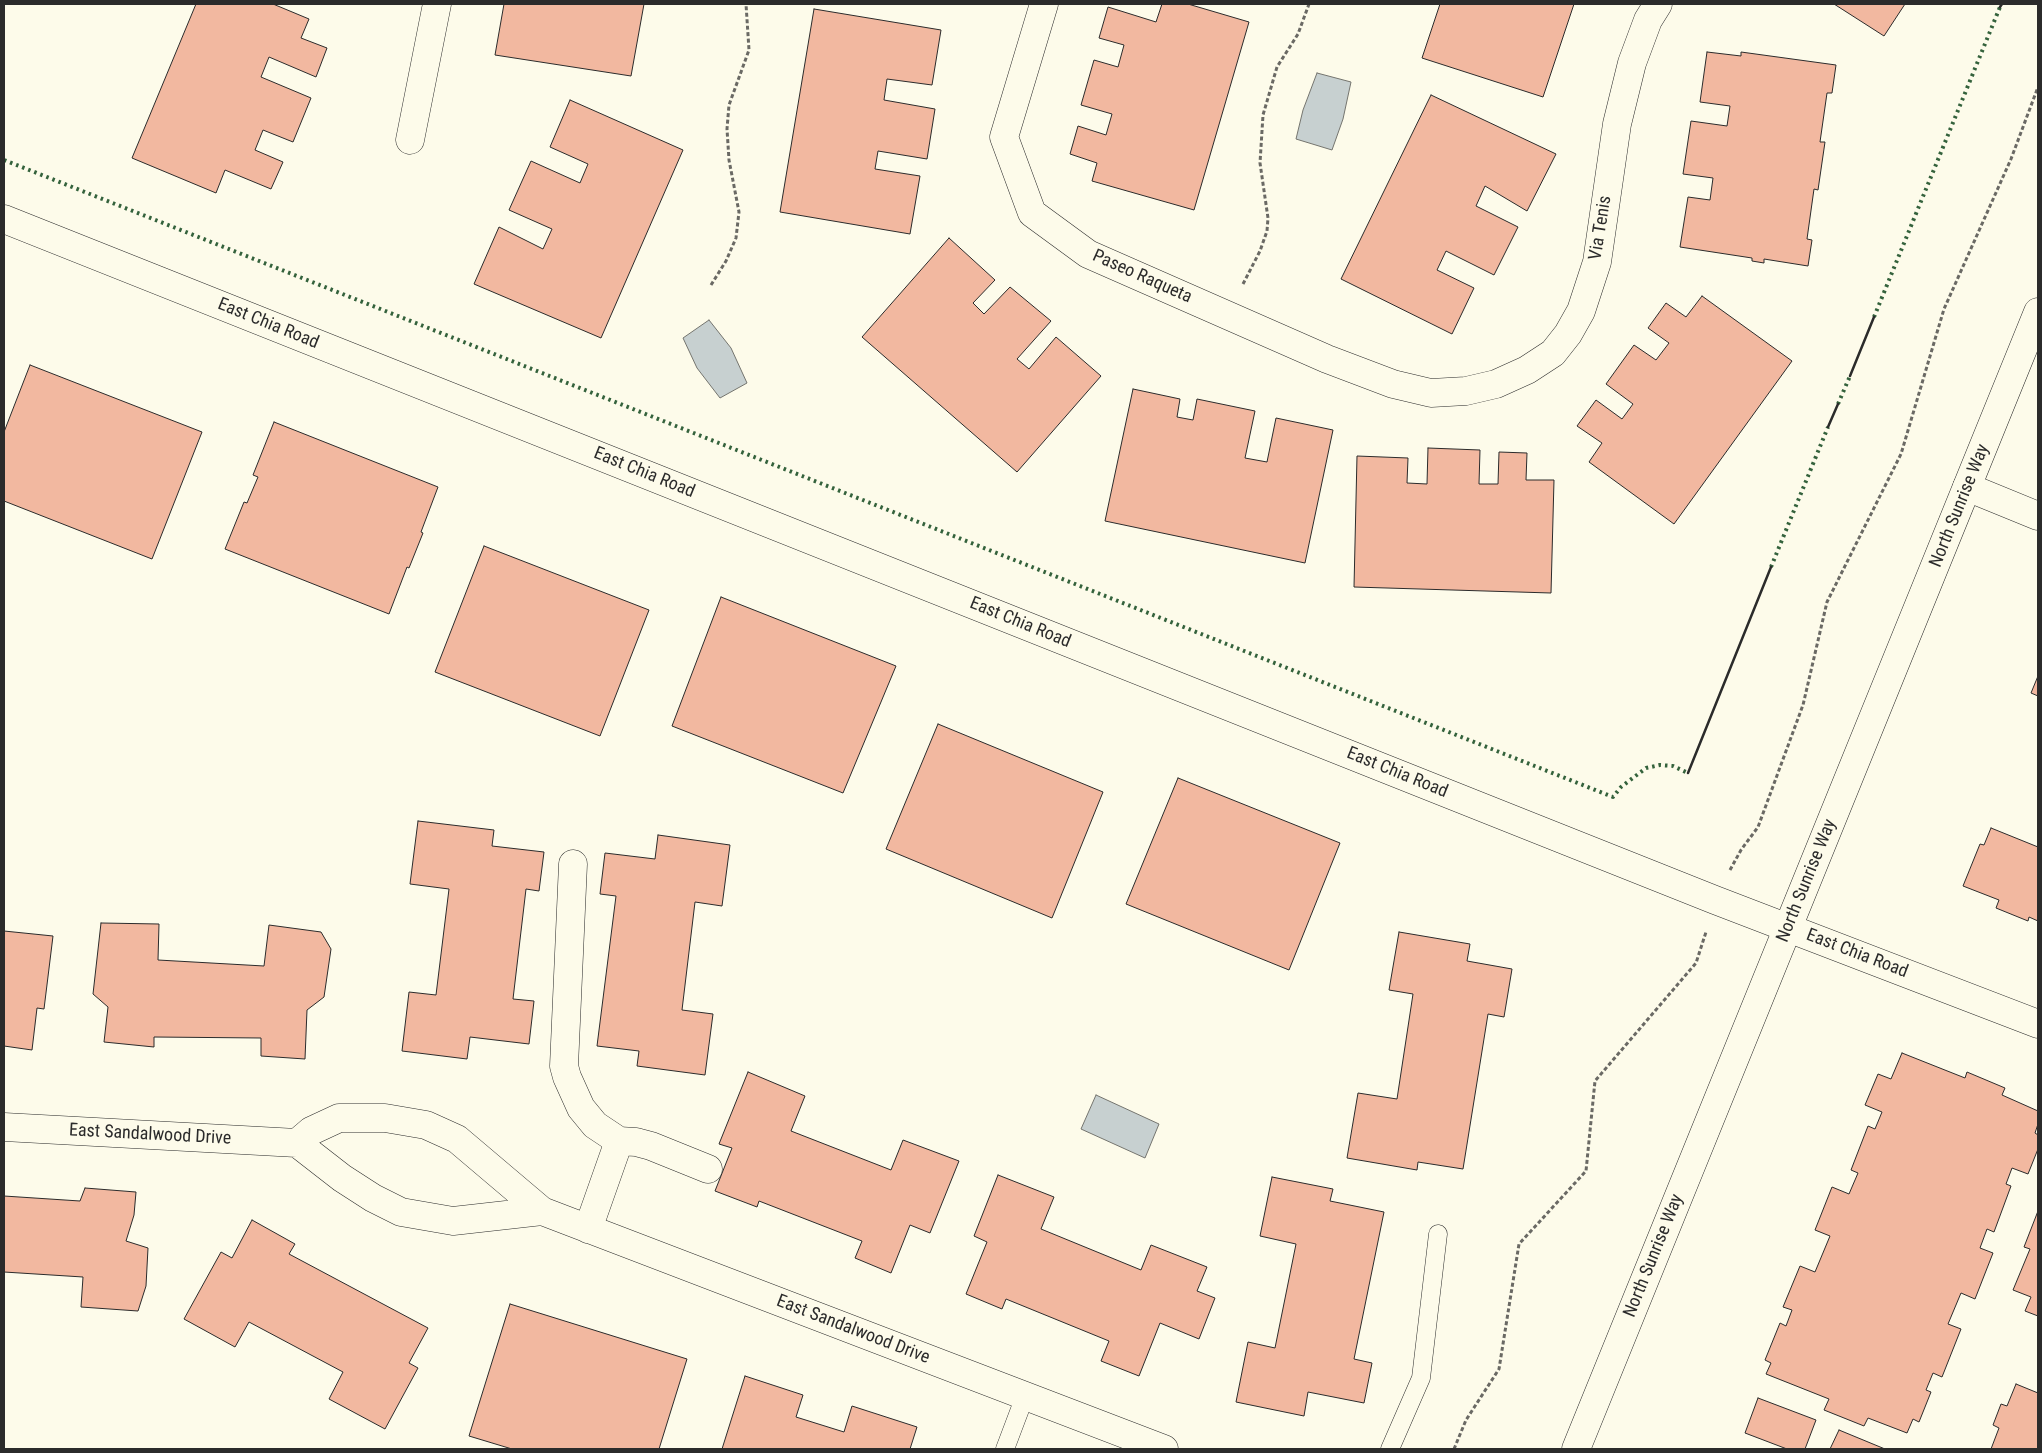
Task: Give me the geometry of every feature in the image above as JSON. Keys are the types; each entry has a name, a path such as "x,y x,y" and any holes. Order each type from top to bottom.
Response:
{"street":[{"path":"410,140 437,4"},
{"name":"Paseo Raqueta","path":"1044,4 1004,137 1032,213 1088,254 1327,359 1393,384 1431,393 1466,391"},
{"name":"Via Tenis","path":"1466,391 1496,384 1527,370 1553,353 1568,334 1581,311 1597,262 1616,124 1632,63 1648,20 1658,4"},
{"name":"East Chia Road","path":"4,219 1716,900 2038,1024"},
{"name":"North Sunrise Way","path":"1576,1449 2038,312"},
{"path":"1967,487 2038,516"},
{"path":"573,864 564,1066 566,1077 581,1108 595,1125 619,1141 636,1142 651,1146 708,1169"},
{"name":"East Sandalwood Drive","path":"297,1143 311,1131 339,1118 385,1118 426,1125 457,1139 542,1211 1164,1449"},
{"name":"East Sandalwood Drive","path":"4,1127 297,1143 342,1178 372,1198 401,1212 453,1221 542,1211"},
{"path":"588,1229 619,1141"}],"lane":[{"path":"1390,1449 1421,1378 1438,1234"},
{"path":"1005,1449 1025,1396"}],"path":[{"path":"711,285 726,261 736,238 739,212 729,160 727,130 730,106 749,50 746,4"},
{"path":"1242,286 1260,251 1267,231 1268,218 1260,163 1263,115 1278,66 1298,34 1309,4"},
{"path":"1454,1449 1466,1420 1498,1369 1519,1244 1586,1171 1595,1081 1696,963 1716,900 1741,850 1758,827 1804,705 1828,602 1901,454 1944,309 2011,159 2038,87"}],"shaded area":[{"path":"1317,73 1351,82 1343,119 1332,150 1296,139 1303,110"},
{"path":"709,320 731,348 747,383 720,398 697,368 683,338"},
{"path":"1096,1095 1159,1124 1145,1158 1081,1129"}],"building":[{"path":"196,4 273,4 309,19 301,38 327,48 316,77 269,57 261,77 311,98 293,142 263,130 255,150 283,162 271,189 225,170 216,193 132,158"},
{"path":"504,4 644,4 631,76 495,55"},
{"path":"1162,4 1188,4 1249,22 1194,210 1092,181 1097,163 1070,154 1078,126 1106,135 1112,114 1081,105 1094,60 1118,67 1124,45 1099,38 1108,7 1156,22"},
{"path":"1440,4 1574,4 1543,97 1422,58"},
{"path":"1834,4 1905,4 1884,36"},
{"path":"814,9 941,30 932,85 887,79 884,100 935,109 927,159 878,151 875,169 920,176 910,234 780,212"},
{"path":"1707,52 1741,56 1741,52 1836,65 1832,93 1827,93 1820,142 1825,142 1818,190 1814,189 1807,239 1812,240 1808,266 1764,259 1764,263 1752,261 1752,258 1680,247 1688,197 1710,200 1713,178 1683,174 1691,121 1727,126 1730,106 1700,102"},
{"path":"1431,95 1556,154 1527,211 1485,186 1476,206 1518,227 1494,275 1446,251 1437,270 1474,288 1452,334 1341,279"},
{"path":"570,100 683,150 601,338 474,284 499,227 543,249 552,229 509,210 531,161 580,183 588,164 550,147"},
{"path":"949,238 995,280 973,303 984,314 1010,287 1051,321 1017,359 1029,369 1056,337 1101,376 1017,472 862,337"},
{"path":"1702,296 1792,361 1674,524 1589,462 1602,443 1577,426 1596,400 1622,419 1633,404 1606,384 1634,345 1656,360 1669,343 1648,328 1666,303 1686,317"},
{"path":"30,365 202,432 152,559 4,501 4,432"},
{"path":"1133,389 1180,399 1177,417 1193,420 1197,399 1255,411 1245,458 1267,462 1276,418 1333,430 1305,563 1105,521"},
{"path":"274,422 438,487 421,532 423,533 409,568 407,567 389,614 225,549 244,502 247,503 258,477 253,475"},
{"path":"1428,448 1480,450 1479,484 1498,484 1499,452 1527,453 1526,480 1554,480 1551,593 1354,587 1357,456 1408,458 1407,483 1427,484"},
{"path":"484,546 649,610 600,736 435,672"},
{"path":"721,597 896,666 843,793 672,726"},
{"path":"2038,676 2038,696 2031,693"},
{"path":"938,724 1103,792 1052,918 886,849"},
{"path":"1178,778 1340,843 1289,970 1126,904"},
{"path":"418,821 494,830 492,846 544,852 539,891 526,889 513,999 534,1001 529,1044 470,1037 467,1059 402,1051 409,992 436,995 449,889 410,884"},
{"path":"1991,828 2038,847 2038,921 2029,917 2028,921 1996,908 1999,900 1963,886 1980,844 1984,845"},
{"path":"658,835 730,845 722,906 695,902 682,1010 713,1014 705,1075 637,1066 639,1051 597,1046 616,896 600,894 605,853 655,859"},
{"path":"101,923 159,924 158,960 264,966 269,925 321,932 331,949 324,997 307,1010 305,1059 261,1056 261,1038 154,1037 154,1047 104,1042 108,1007 93,994"},
{"path":"4,931 53,936 44,1009 37,1008 32,1050 4,1046"},
{"path":"1399,932 1470,944 1467,961 1512,969 1504,1017 1488,1014 1463,1169 1418,1162 1417,1170 1347,1158 1358,1093 1397,1099 1413,994 1389,990"},
{"path":"1902,1053 1965,1078 1967,1072 2005,1088 2002,1095 2038,1111 2038,1124 2035,1133 2038,1135 2038,1149 2028,1174 2012,1168 2006,1184 2011,1186 1994,1232 1987,1229 1980,1248 1993,1253 1975,1299 1961,1293 1948,1324 1961,1329 1942,1377 1933,1373 1926,1390 1931,1392 1919,1422 1913,1419 1907,1433 1868,1418 1864,1426 1824,1410 1829,1399 1766,1374 1771,1363 1765,1360 1780,1323 1786,1326 1792,1310 1783,1307 1800,1266 1815,1272 1830,1236 1815,1230 1832,1187 1849,1194 1858,1173 1851,1170 1868,1126 1875,1129 1882,1112 1865,1105 1878,1074 1891,1079"},
{"path":"748,1072 805,1096 791,1131 891,1170 903,1140 959,1161 930,1233 910,1225 891,1273 855,1258 862,1241 759,1201 757,1207 715,1191 732,1148 719,1144"},
{"path":"998,1175 1054,1197 1041,1229 1141,1270 1151,1245 1207,1267 1197,1291 1215,1298 1199,1339 1160,1323 1139,1376 1101,1361 1109,1341 1006,1299 1002,1309 966,1294 987,1242 974,1236"},
{"path":"1272,1177 1333,1189 1330,1201 1384,1212 1354,1359 1372,1363 1364,1403 1308,1392 1304,1416 1236,1402 1248,1342 1275,1348 1296,1244 1260,1236"},
{"path":"85,1188 136,1192 134,1215 126,1241 148,1248 146,1286 138,1311 81,1307 83,1277 4,1272 4,1196 80,1201"},
{"path":"2038,1211 2038,1316 2025,1311 2031,1297 2013,1290 2030,1249 2024,1247"},
{"path":"252,1220 295,1244 289,1254 428,1328 409,1363 418,1368 385,1429 329,1399 343,1372 249,1322 235,1347 184,1319 221,1252 232,1258"},
{"path":"510,1304 687,1359 659,1449 512,1449 469,1436"},
{"path":"745,1376 803,1395 796,1417 844,1432 852,1406 917,1427 910,1449 722,1449"},
{"path":"2016,1384 2038,1393 2038,1449 1991,1449 1999,1428 1993,1425 2001,1404 2007,1406"},
{"path":"1758,1398 1816,1420 1805,1449 1787,1449 1745,1433"},
{"path":"1839,1430 1885,1449 1830,1449"}],"hedge":[{"path":"1874,317 2000,7"},
{"path":"4,160 1613,797 1621,787 1646,768 1660,765 1673,766 1688,773"},
{"path":"1838,404 1850,376"},
{"path":"1771,567 1828,427"}],"wall":[{"path":"1850,376 1874,317"},
{"path":"1828,427 1838,404"},
{"path":"1688,773 1771,567"}]}
